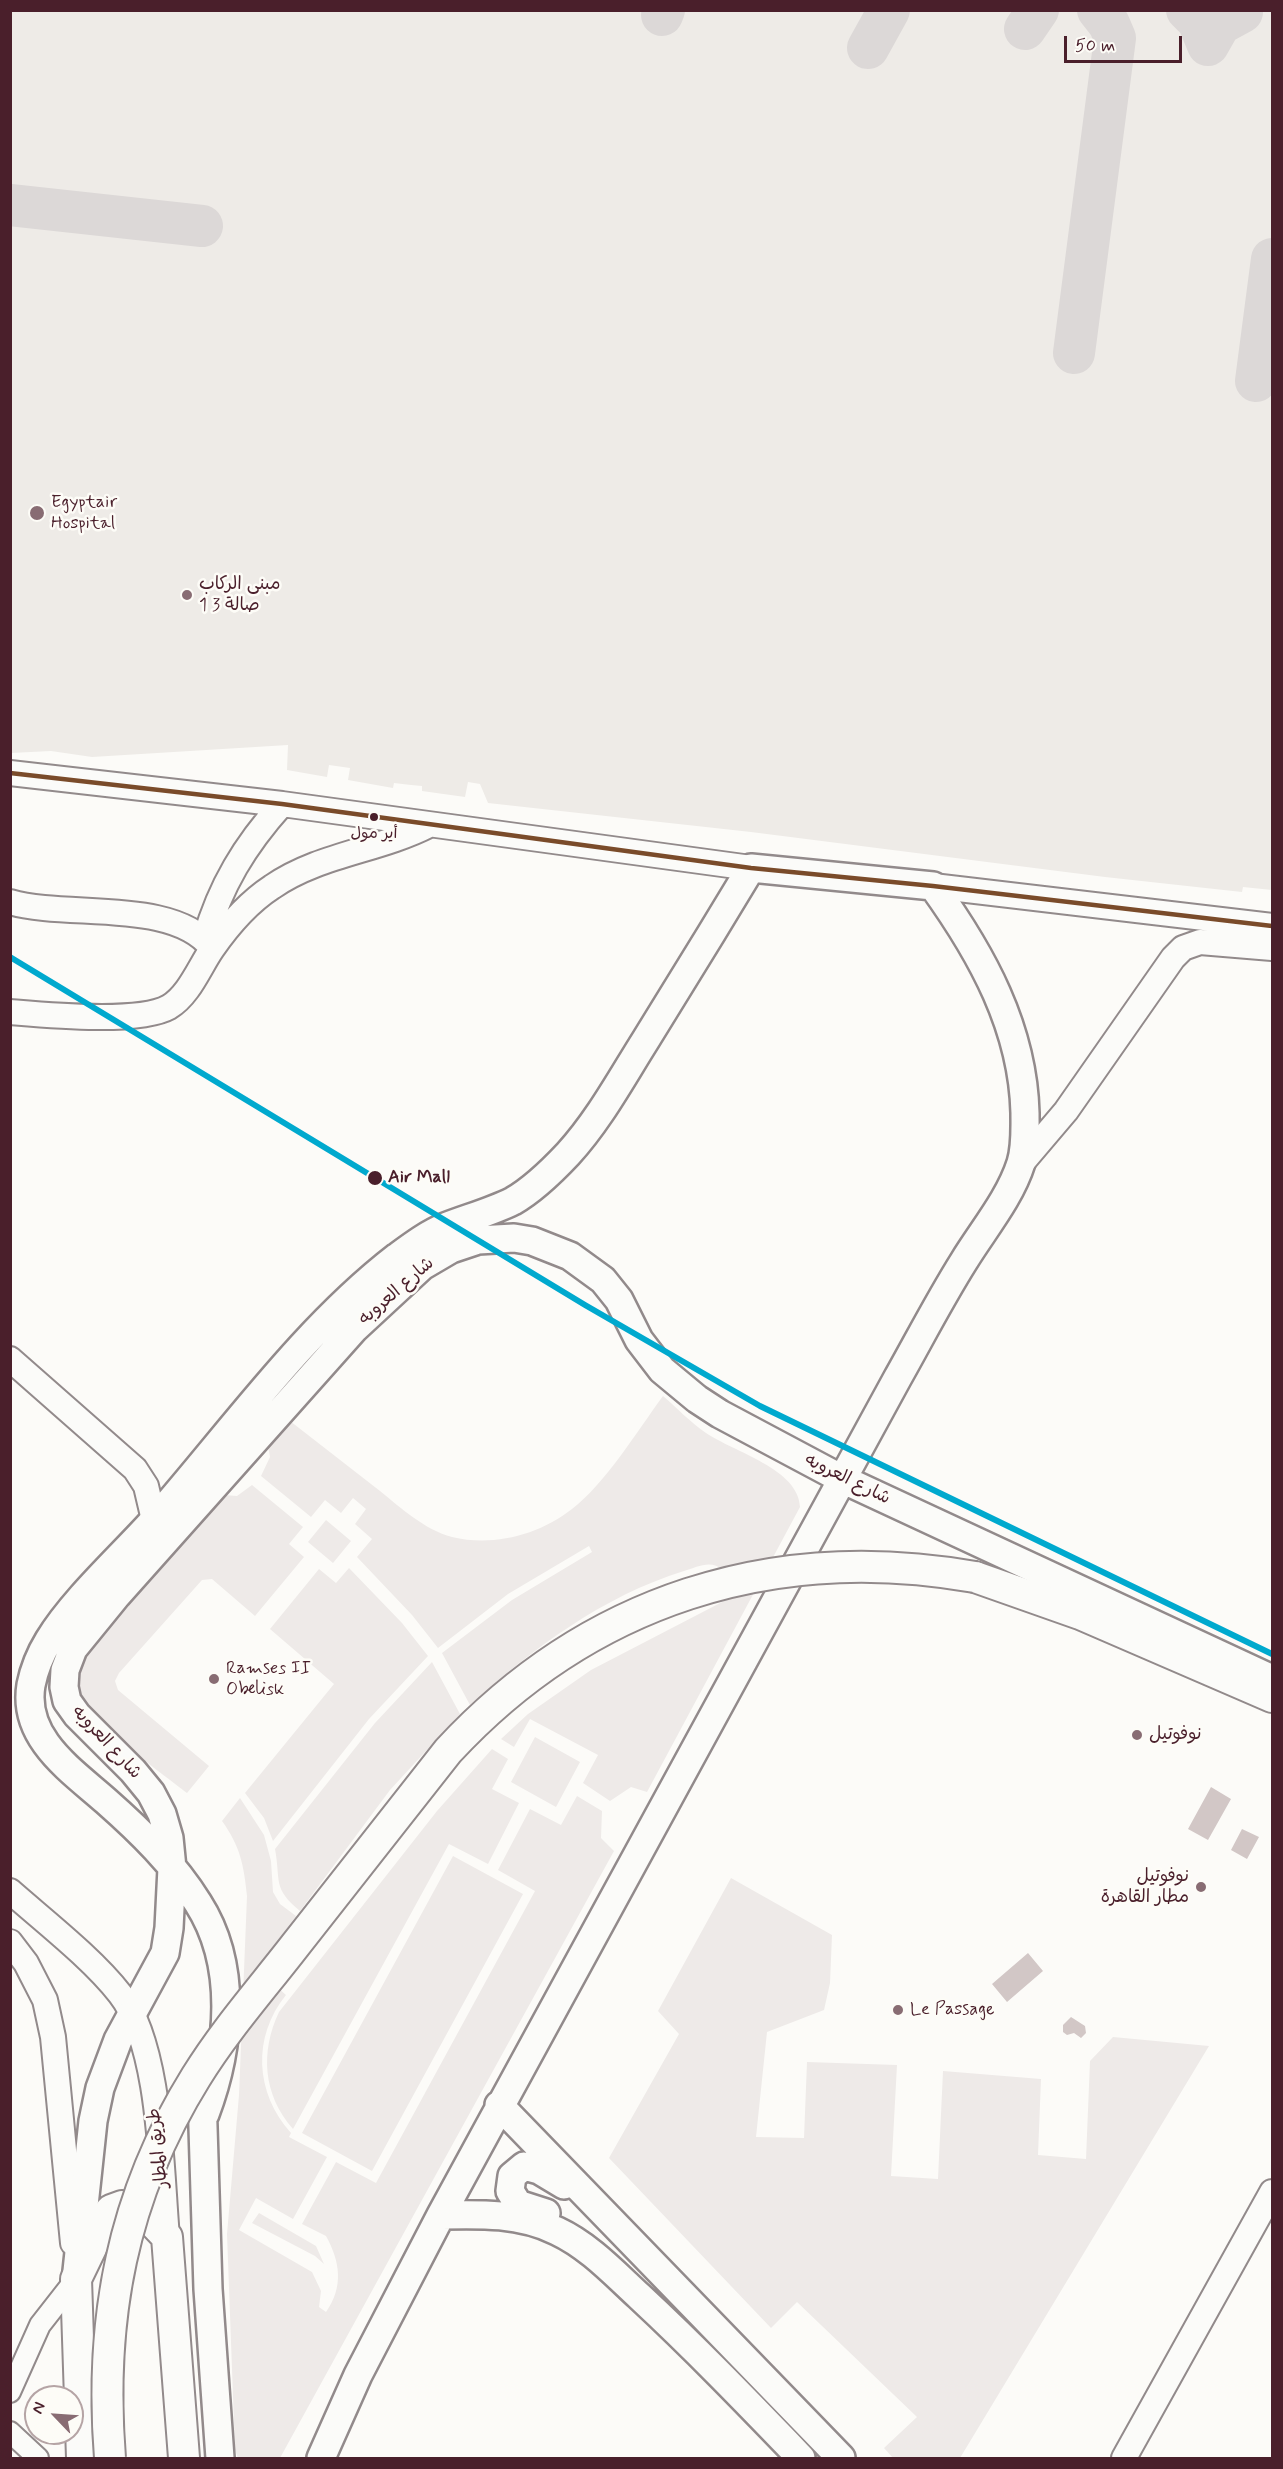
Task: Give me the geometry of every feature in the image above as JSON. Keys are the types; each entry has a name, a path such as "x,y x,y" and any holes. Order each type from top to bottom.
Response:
{"main road":[{"path":"321,2458 358,2375 500,2105 951,1282 1012,1185 1021,1164 1025,1138 1025,1097 1019,1054 1011,1028 974,946 933,886 751,868"},
{"name":"شارع العروبه","path":"172,1868 137,1830 60,1761 45,1744 30,1708 31,1686 36,1666 48,1641 302,1348 375,1276 418,1242 441,1228 489,1212 517,1198 543,1179 567,1155 603,1109 751,868"},
{"name":"شارع العروبه","path":"76,2279 95,2110 108,2062 132,2012 165,1953 169,1928 172,1868 165,1822 151,1793 67,1701 64,1687 65,1670 73,1648 354,1329 408,1278 439,1255 460,1245 497,1238 532,1241 570,1256 603,1280 619,1300 651,1356 678,1385 748,1430 842,1479 1272,1679"},
{"path":"110,2458 106,2385 114,2292 136,2202 173,2116 223,2037 448,1751 469,1728 523,1681 590,1636 645,1609 703,1588 762,1574 853,1565 914,1568 975,1577 1080,1614 1272,1697"},
{"path":"172,1868 201,1906 219,1953 226,2007 223,2050 205,2114 208,2289 220,2458"},
{"path":"500,2105 590,2201 841,2458"},
{"path":"590,2201 533,2167 524,2166 518,2170 510,2183 512,2197 518,2204 562,2220 588,2249 672,2326 801,2458"},
{"path":"82,2458 76,2279 102,2224 116,2207 129,2206 137,2209 151,2219 167,2237"},
{"path":"441,2215 491,2214 516,2217 558,2231 588,2249"},
{"name":"طريق المطار","path":"167,2237 184,2458"}],"street":[{"path":"10,773 282,804 751,868"},
{"path":"10,1011 57,1016 141,1015 170,1006 184,992 209,944 219,896 234,866 254,837 282,804"},
{"path":"209,944 257,899 289,877 333,857 400,839 429,825"},
{"path":"933,886 1186,918 1272,926"},
{"path":"10,902 141,916 184,925 209,944"},
{"path":"1186,918 1192,943"},
{"path":"1021,1164 1066,1111 1173,958 1192,943 1272,948"},
{"path":"10,1359 135,1469 146,1485 154,1520"},
{"name":"طريق المطار","path":"10,1891 103,1975 120,1993 132,2012 141,2032 152,2080 167,2237"},
{"path":"10,1942 26,1963 45,2000 53,2037 76,2279 40,2325 10,2392"},
{"path":"1124,2458 1272,2192"},
{"path":"10,2432 38,2458"}],"shaded area":[{"path":"10,11 1272,11 1272,890 1243,887 1242,892 1105,877 751,832 488,803 480,784 468,782 465,797 422,791 422,786 394,783 393,788 348,780 350,768 329,765 327,777 287,770 288,745 92,757 51,751 11,753"},
{"path":"663,1396 706,1433 777,1472 789,1482 797,1494 800,1507 647,1792 631,1787 610,1801 583,1783 598,1755 530,1719 514,1747 501,1739 528,1714 591,1670 724,1601 727,1596 727,1582 723,1570 709,1564 699,1566 625,1595 570,1626 518,1664 470,1705 442,1653 512,1600 592,1552 589,1546 508,1594 438,1648 412,1615 357,1557 372,1539 355,1524 366,1509 353,1498 341,1513 325,1500 311,1517 261,1476 270,1457 268,1446 290,1421 405,1511 432,1529 442,1534 468,1540 515,1537 559,1518 597,1486"},
{"path":"252,1485 303,1527 289,1544 304,1557 255,1616 212,1579 202,1580 119,1673 115,1681 118,1690 209,1766 187,1793 111,1733 97,1719 80,1694 78,1681 80,1669 88,1645 224,1495 237,1496"},
{"path":"326,1520 351,1541 333,1563 308,1542"},
{"path":"349,1568 402,1623 428,1656 369,1719 273,1841 264,1818 245,1793 334,1684 270,1629 319,1569 336,1583"},
{"path":"432,1662 460,1714 390,1790 300,1911 281,1890 275,1849 375,1723"},
{"path":"535,1737 580,1762 556,1807 511,1782"},
{"path":"492,1749 508,1759 492,1789 519,1803 488,1864 449,1844 293,2129 275,2102 268,2073 269,2042 279,2012 437,1811"},
{"path":"1211,1787 1231,1799 1208,1840 1188,1829"},
{"path":"577,1796 602,1811 601,1838 614,1851 280,2458 238,2458 235,2450 227,2234 239,2095 247,1896 240,1856 222,1821 240,1798 264,1835 271,1861 273,1892 280,1904 296,1916 257,1969 286,1995 267,2029 262,2065 270,2100 291,2133 289,2137 327,2157 293,2219 256,2198 239,2230 312,2272 321,2291 319,2307 326,2312 336,2293 337,2264 326,2236 302,2224 336,2162 376,2183 535,1891 498,1870 530,1809 561,1825"},
{"path":"1242,1829 1259,1837 1247,1859 1231,1850"},
{"path":"453,1856 523,1894 372,2171 302,2133"},
{"path":"731,1878 832,1935 830,1983 824,2010 767,2032 756,2137 804,2138 807,2062 897,2065 891,2176 938,2179 943,2071 1041,2079 1038,2155 1086,2159 1090,2061 1113,2037 1209,2046 960,2458 893,2458 884,2448 917,2417 797,2302 771,2328 609,2158 679,2034 658,2011"},
{"path":"1028,1953 1043,1971 1007,2002 992,1984"},
{"path":"1071,2017 1085,2026 1086,2033 1081,2038 1074,2033 1067,2035 1063,2032 1063,2025"},
{"path":"259,2213 316,2246 324,2264 315,2256 252,2223"}],"taxiway":[{"path":"662,15 664,10"},
{"path":"868,48 889,10"},
{"path":"1025,29 1038,10"},
{"path":"1074,353 1115,38 1109,24 1098,10"},
{"path":"1187,10 1198,21 1208,45"},
{"path":"1208,45 1220,24 1242,12"},
{"path":"10,205 202,226"},
{"path":"1256,381 1272,259"}],"transit line":[{"path":"10,773 282,804 751,868 933,886 1272,926"},
{"path":"10,957 585,1305 760,1406 1272,1654"}],"place":[{"name":"Egyptair Hospital","path":"37,513"},
{"name":"مبنى الركاب 1 صالة 3","path":"187,595"},
{"name":"أير مول","path":"374,817"},
{"name":"Air Mall","path":"375,1178"},
{"name":"Ramses II Obelisk","path":"214,1679"},
{"name":"نوفوتيل","path":"1137,1735"},
{"name":"نوفوتيل مطار القاهرة","path":"1201,1887"},
{"name":"Le Passage","path":"898,2010"}]}
